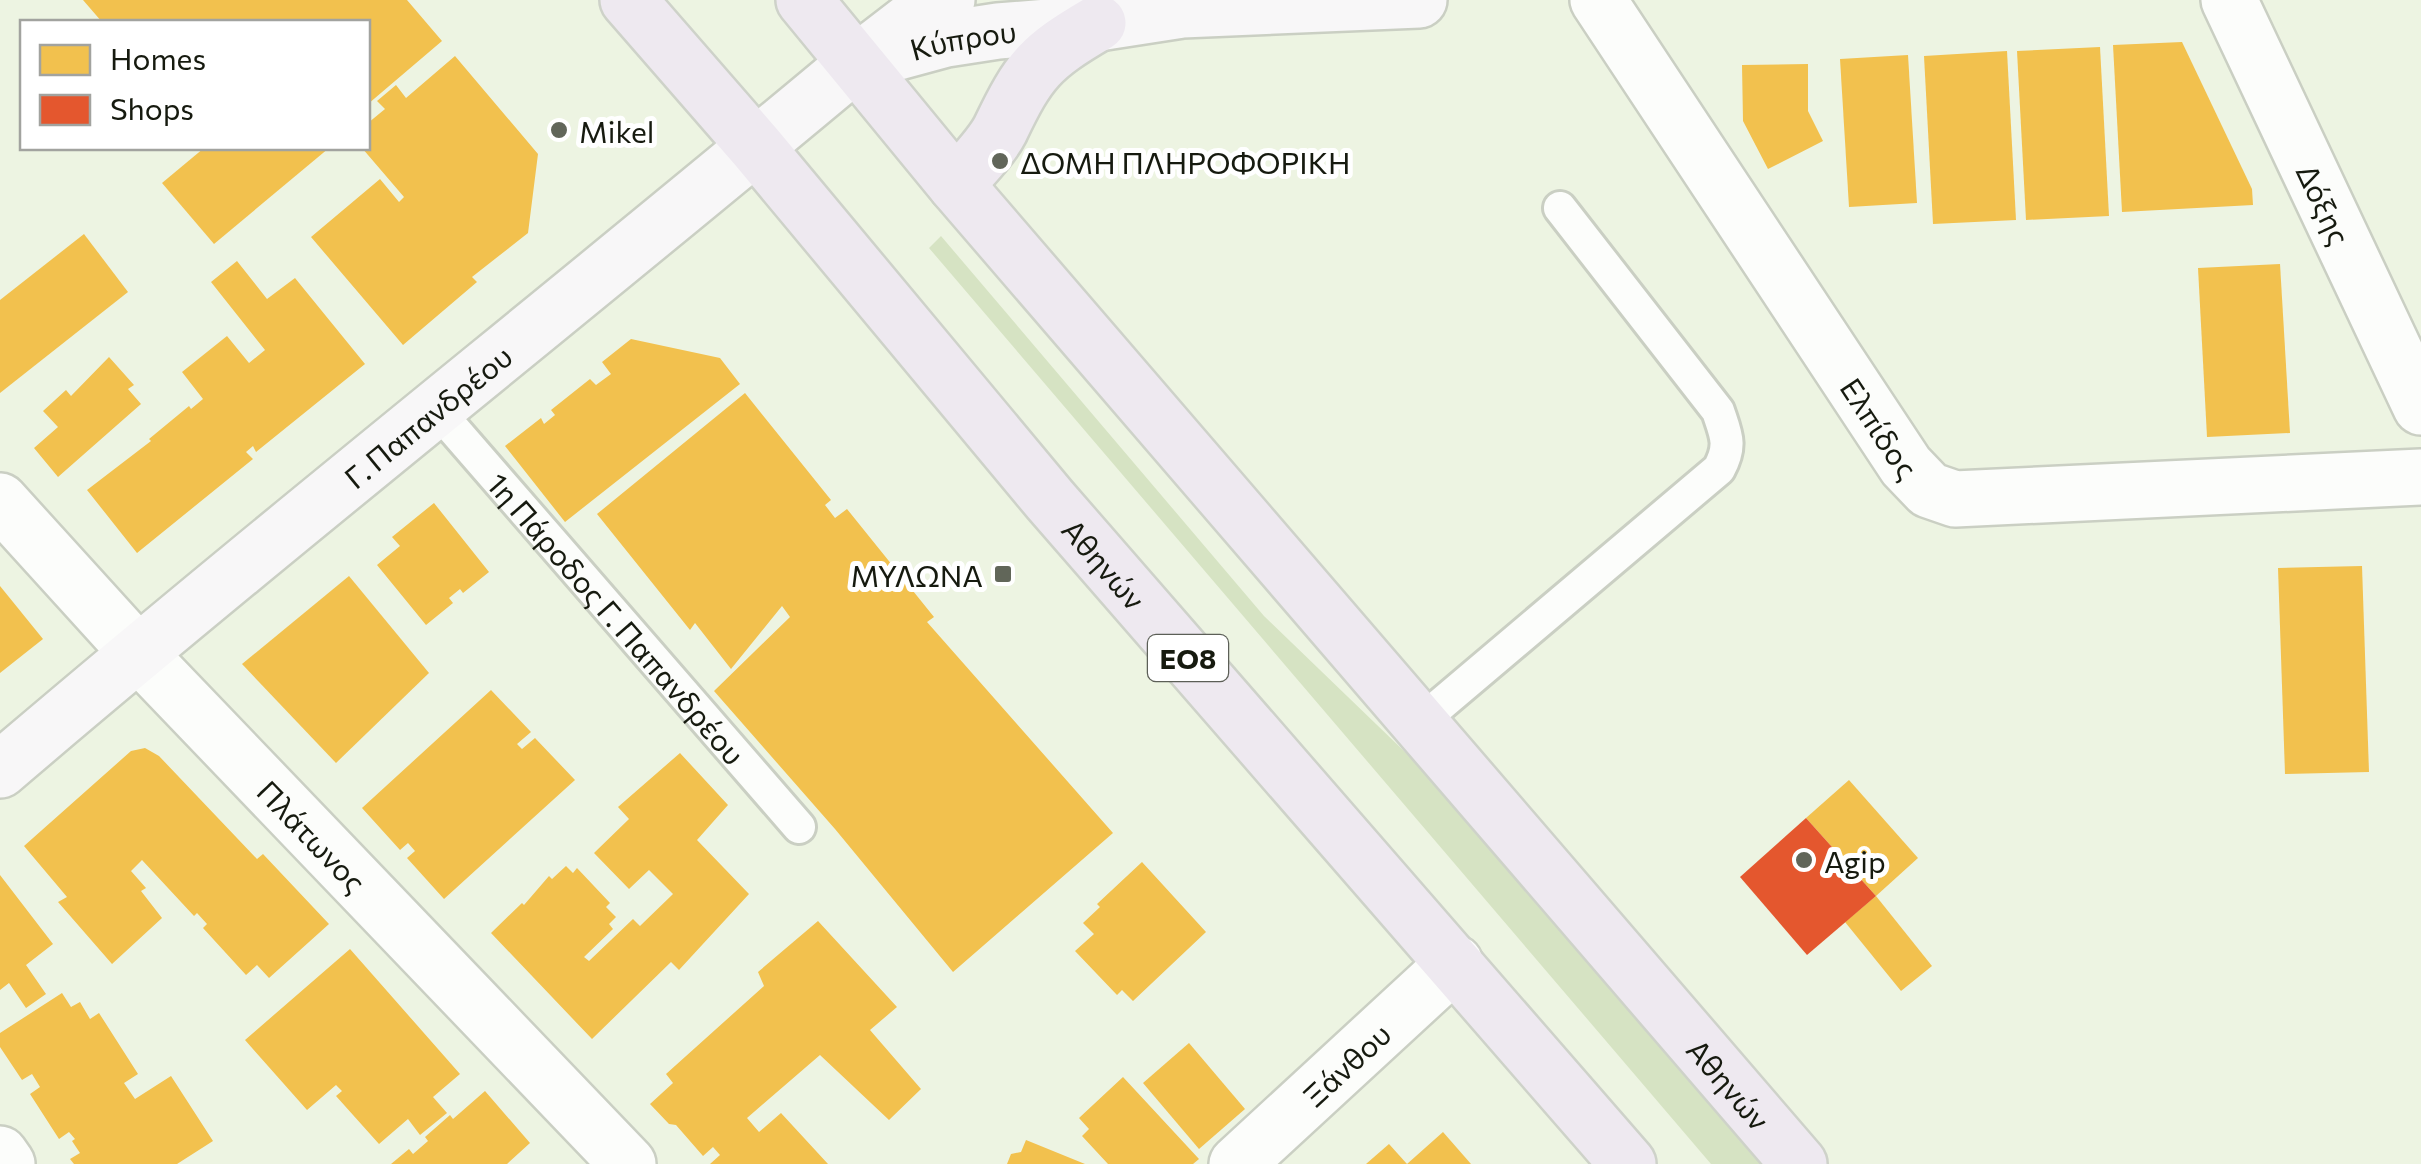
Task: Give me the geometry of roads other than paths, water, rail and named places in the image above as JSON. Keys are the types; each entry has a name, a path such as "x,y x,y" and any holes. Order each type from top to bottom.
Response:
{"highway":[{"name":"Αθηνών","path":"628,0 756,147 1050,500 1628,1164"},
{"name":"Αθηνών","path":"804,0 956,185 1799,1164"},
{"path":"956,185 999,132 1018,90 1036,66 1058,46 1140,11"}],"street":[{"name":"Κύπρου","path":"856,64 921,14 946,0"},
{"name":"Κύπρου","path":"856,64 946,40 1140,11 1419,0"},
{"name":"Ελπίδος","path":"1598,0 1906,466 1928,490 1956,499 2421,477"},
{"name":"Δόξης","path":"2229,0 2421,408"},
{"name":"Γ. Παπανδρέου","path":"0,770 856,64"},
{"name":"Πλάτωνος","path":"0,501 606,1156"},
{"name":"Ξάνθου","path":"1236,1164 1455,963"},
{"path":"0,1154 6,1164"}],"lane":[{"path":"1420,722 1719,469 1728,454 1718,411 1560,208"},
{"name":"1η Πάροδος Γ. Παπανδρέου","path":"437,410 799,827"}],"place":[{"name":"Mikel","path":"559,130"},
{"name":"ΔΟΜΗ ΠΛΗΡΟΦΟΡΙΚΗ","path":"1000,161"},
{"name":"ΜΥΛΩΝΑ","path":"1003,574"},
{"name":"Agip","path":"1804,860"}]}
